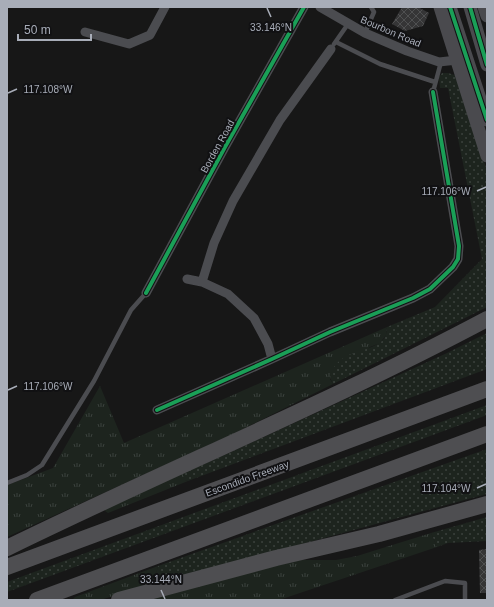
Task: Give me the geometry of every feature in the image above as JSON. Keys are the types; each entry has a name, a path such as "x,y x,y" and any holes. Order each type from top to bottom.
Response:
{"highway":[{"path":"7,548 356,384 449,339 487,318"},
{"name":"Escondido Freeway","path":"7,567 487,389"},
{"path":"37,600 487,434"},
{"path":"119,600 276,558 379,534 487,504"}],"main road":[{"path":"440,7 487,120"},
{"path":"450,7 487,156"},
{"path":"458,7 471,42 484,39"},
{"path":"470,7 484,39 487,65"},
{"path":"484,7 487,16"},
{"path":"462,59 471,58 476,62 487,92"}],"street":[{"path":"84,32 130,44 150,35 165,7"},
{"name":"Borden Road","path":"146,293 304,7"},
{"name":"Bourbon Road","path":"320,7 365,33 407,51 441,62 462,59"},
{"path":"202,282 214,243 233,201 280,120 333,46"},
{"path":"157,410 330,332 413,298 430,289 453,267 458,259 459,246 433,92"},
{"path":"187,279 202,282 228,294 254,318 268,344 272,359"}],"lane":[{"path":"365,33 374,12 371,7"},
{"path":"348,24 333,46 380,64 435,82"},
{"path":"433,92 441,62"},
{"path":"7,483 27,475 42,465 94,380 131,310 146,293"},
{"path":"395,600 445,581 465,583 465,600"}],"green space":[{"path":"442,73 458,76 487,171 487,307 333,384 331,380 332,371 337,363 354,353 381,342 387,332 387,327 435,307 482,259 448,88 440,88 439,77"},
{"path":"387,327 386,335 380,343 370,347 330,379 333,384 233,434 7,537 7,485 53,468 100,386 124,443"},
{"path":"487,333 487,369 188,481 185,480 183,474 188,471 447,353"},
{"path":"487,405 487,415 7,592 7,582"},
{"path":"487,449 487,494 161,582 157,581 156,574 158,566"},
{"path":"188,471 185,480 188,481 108,513 105,511 104,508"},
{"path":"487,517 487,541 448,543 437,547 431,533"},
{"path":"431,533 437,547 279,600 143,600 270,566 300,560 336,560 357,556"},
{"path":"158,566 156,574 161,582 100,600 72,600 75,597"}],"building":[{"path":"402,7 418,7 429,13 423,26 405,31 392,24"},
{"path":"487,549 487,593 480,593 479,550"}],"cycle path":[{"path":"146,293 225,147 304,7"},
{"path":"450,7 487,120"},
{"path":"470,7 487,65"},
{"path":"157,410 330,332 413,298 430,289 453,267 458,259 459,246 433,92"}]}
